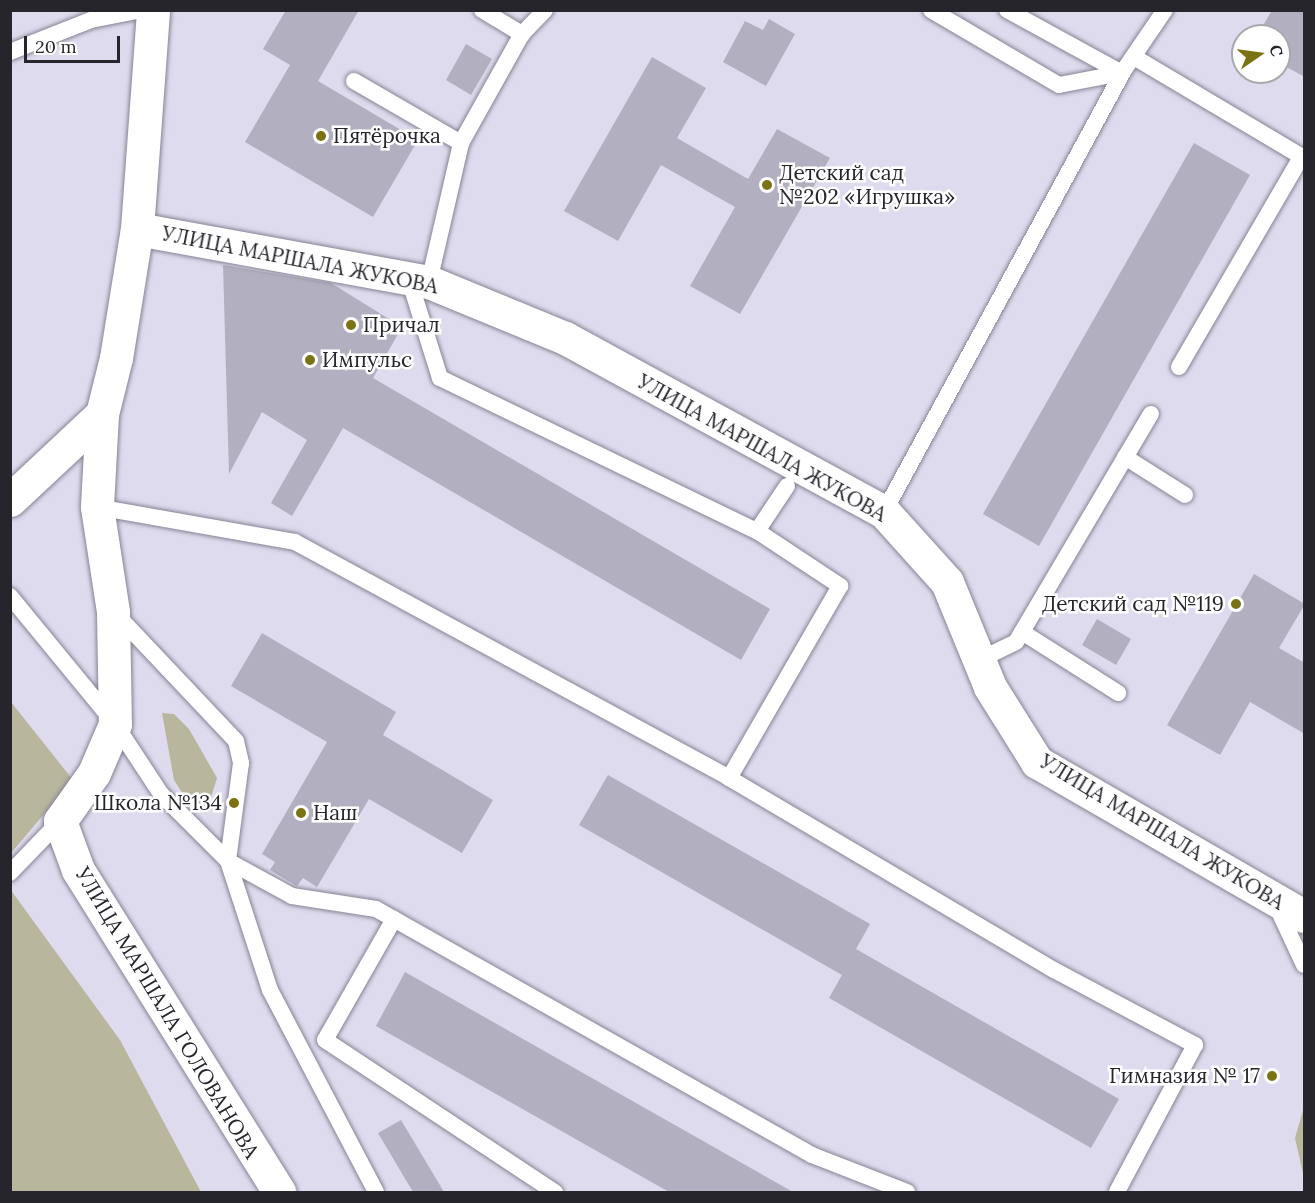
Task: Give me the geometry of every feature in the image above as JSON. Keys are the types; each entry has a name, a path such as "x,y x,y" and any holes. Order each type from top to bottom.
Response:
{"street":[{"path":"60,821 94,773 115,724 113,612 97,507 102,414 117,358 137,229 153,10"},
{"name":"УЛИЦА МАРШАЛА ЖУКОВА","path":"137,229 419,280 565,338 884,512 946,582 979,660 1037,762 1305,916"},
{"path":"11,499 102,414"},
{"name":"УЛИЦА МАРШАЛА ГОЛОВАНОВА","path":"60,821 78,870 279,1192"}],"lane":[{"path":"10,52 91,20 141,10"},
{"path":"482,10 522,34"},
{"path":"546,10 522,34 461,143 419,280 440,378 757,531 840,586 729,778"},
{"path":"931,10 1059,85 1122,73"},
{"path":"1007,10 1122,73"},
{"path":"884,512 1122,73 1165,10"},
{"path":"1134,57 1303,157 1179,367"},
{"path":"354,81 461,143"},
{"path":"979,660 1016,642 1151,414"},
{"path":"1125,458 1185,495"},
{"path":"757,531 787,486"},
{"path":"97,507 295,542 729,778 1053,970 1195,1045 1117,1192"},
{"path":"10,596 115,724 162,794 228,861 292,896 357,905 394,919 812,1155 907,1192"},
{"path":"113,612 236,741 241,763 228,861 270,990 376,1192"},
{"path":"1022,632 1118,693"},
{"path":"10,873 60,821"},
{"path":"1271,897 1305,965"},
{"path":"394,919 325,1040 555,1192"}],"shaded area":[{"path":"11,702 73,780 11,853"},
{"path":"162,713 174,714 189,729 217,778 206,813 190,805 174,780"},
{"path":"10,889 120,1040 201,1192 11,1192"},
{"path":"1304,1107 1304,1178 1295,1138"}],"building":[{"path":"286,10 359,10 318,81 418,140 373,217 245,142 290,65 263,49"},
{"path":"1272,10 1305,10 1305,77 1291,69 1291,24 1264,24"},
{"path":"769,19 795,34 766,86 723,62 745,21 763,30"},
{"path":"466,44 492,59 471,95 446,80"},
{"path":"652,57 706,88 677,138 748,179 777,129 830,158 740,314 690,286 735,207 661,165 618,241 564,211"},
{"path":"1194,143 1250,175 1039,546 983,514"},
{"path":"223,265 331,283 402,327 373,378 770,609 741,660 343,428 292,516 271,503 307,440 262,412 229,474"},
{"path":"1254,574 1305,604 1279,648 1305,663 1305,734 1250,702 1220,755 1167,725"},
{"path":"1097,619 1131,639 1116,665 1082,645"},
{"path":"262,633 396,712 383,735 493,800 462,853 369,799 317,887 303,878 297,886 270,870 275,862 262,854 327,742 231,686"},
{"path":"608,775 870,924 856,949 1119,1099 1091,1148 829,998 842,975 579,825"},
{"path":"405,972 793,1192 669,1192 376,1026"},
{"path":"401,1120 444,1192 413,1192 378,1133"}],"place":[{"name":"Пятёрочка","path":"321,136"},
{"name":"Детский сад №202 «Игрушка»","path":"767,185"},
{"name":"Причал","path":"351,325"},
{"name":"Импульс","path":"310,360"},
{"name":"Детский сад №119","path":"1236,604"},
{"name":"Школа №134","path":"234,803"},
{"name":"Наш","path":"301,813"},
{"name":"Гимназия № 17","path":"1272,1076"}]}
